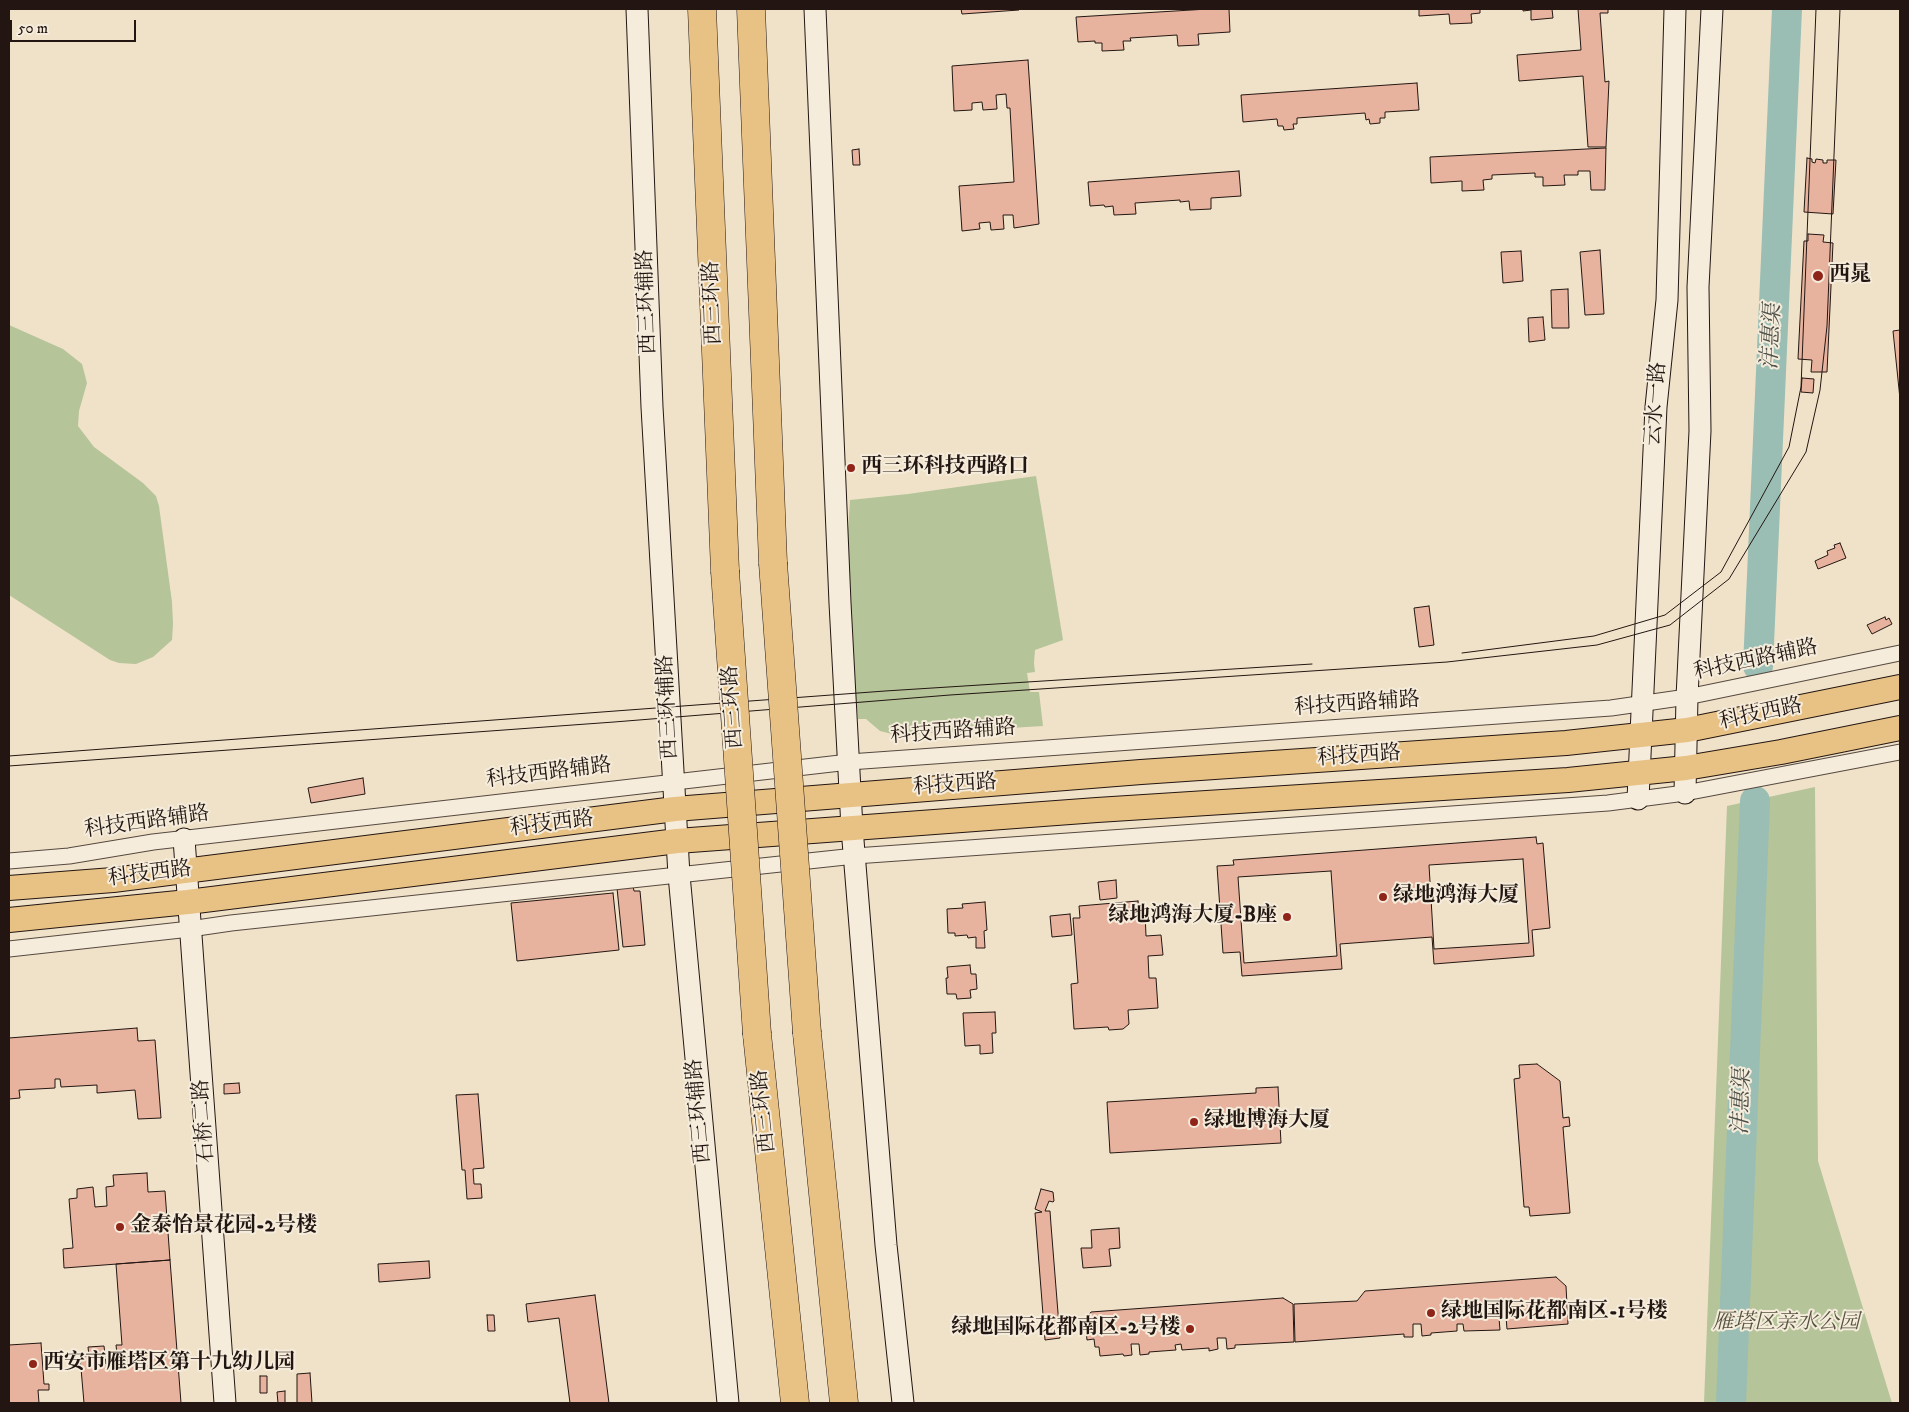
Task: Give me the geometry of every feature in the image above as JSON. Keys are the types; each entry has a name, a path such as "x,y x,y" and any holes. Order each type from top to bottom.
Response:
{"highway":[{"name":"西三环路","path":"702,9 725,571 757,1034 795,1403"},
{"path":"751,9 773,563 807,1033 844,1403"}],"main road":[{"name":"西三环辅路","path":"637,9 652,407 679,875 728,1403"},
{"path":"815,9 852,828 886,1245 903,1403"},
{"name":"云水一路","path":"1638,799 1656,407 1667,300 1675,9"},
{"name":"云水一路","path":"1685,793 1686,730 1700,431 1698,287 1712,9"},
{"name":"科技西路","path":"9,888 113,880 675,809 850,794 1566,743 1686,730 1900,687"},
{"name":"科技西路","path":"9,920 188,902 677,840 1096,810 1568,780 1686,768 1781,752 1900,728"},
{"name":"石桥二路","path":"184,839 225,1403"}],"street":[{"name":"科技西路辅路","path":"9,861 69,856 184,839 849,762 1642,704 1688,697 1900,653"},
{"path":"9,949 855,856 1608,803 1685,793 1900,752"}],"green space":[{"path":"9,325 63,349 82,364 87,383 79,411 78,426 94,447 143,483 156,496 172,602 172,640 153,657 136,664 119,663 110,660 9,595"},
{"path":"1036,476 1063,640 1035,650 1035,672 1027,673 1030,692 1039,692 1043,726 896,735 880,731 866,719 858,719 853,669 847,546 850,500"},
{"name":"雁塔区亲水公园","path":"1815,787 1818,1161 1892,1403 1704,1403 1727,806"}],"building":[{"path":"961,9 1018,9 1019,10 962,14"},
{"path":"1229,9 1230,32 1198,34 1199,45 1178,46 1177,35 1130,38 1131,41 1123,41 1124,50 1102,51 1102,43 1095,43 1095,41 1078,42 1076,17"},
{"path":"1419,9 1480,9 1480,13 1471,14 1472,23 1450,24 1449,14 1419,16"},
{"path":"1523,9 1552,9 1553,18 1531,20 1531,10 1523,11"},
{"path":"1578,9 1608,9 1608,13 1600,13 1605,82 1609,81 1606,147 1588,147 1583,76 1519,81 1517,55 1581,50"},
{"path":"1028,60 1039,224 1014,228 1013,215 1003,215 1004,229 991,230 990,222 979,223 980,229 962,231 959,186 1014,182 1010,108 1007,108 1006,94 996,95 997,109 983,110 982,102 972,103 972,110 954,111 952,66"},
{"path":"1417,83 1419,110 1385,112 1385,118 1380,118 1380,123 1370,124 1369,119 1366,120 1365,113 1297,118 1297,124 1293,124 1294,129 1284,130 1283,126 1278,126 1277,119 1243,122 1241,95"},
{"path":"1606,148 1605,190 1591,190 1590,171 1578,171 1578,175 1564,175 1565,185 1543,186 1543,177 1535,177 1535,173 1492,175 1492,179 1483,180 1484,190 1462,191 1462,181 1431,183 1430,157"},
{"path":"859,149 860,165 853,165 852,150"},
{"path":"1807,158 1812,159 1812,162 1815,163 1816,159 1823,160 1823,163 1827,163 1827,160 1836,160 1833,214 1804,212"},
{"path":"1239,171 1241,196 1211,198 1211,209 1190,210 1189,201 1180,202 1180,200 1135,203 1136,214 1114,215 1113,206 1090,206 1088,182"},
{"path":"1808,234 1824,235 1823,242 1833,243 1827,372 1811,372 1812,360 1798,359 1804,241 1808,241"},
{"path":"1600,250 1604,314 1585,315 1580,252"},
{"path":"1521,251 1523,281 1503,283 1501,252"},
{"path":"1568,289 1569,328 1552,328 1551,290"},
{"path":"1543,317 1545,340 1529,342 1528,318"},
{"path":"1900,330 1900,399 1893,331"},
{"path":"1802,378 1814,379 1813,393 1801,392"},
{"path":"1840,543 1846,558 1818,569 1815,561 1828,555 1827,551 1835,548 1834,545"},
{"path":"1429,606 1434,645 1419,647 1414,608"},
{"path":"1885,617 1886,620 1889,618 1892,624 1872,634 1867,625"},
{"path":"363,778 365,794 311,803 308,788"},
{"name":"绿地鸿海大厦","path":"1536,837 1537,844 1543,843 1550,928 1532,930 1534,956 1434,964 1432,937 1340,944 1342,969 1242,976 1240,952 1223,953 1217,866 1234,865 1233,860"},
{"path":"1523,859 1529,943 1434,949 1429,865"},
{"name":"绿地鸿海大厦-B座","path":"1331,871 1337,956 1244,963 1238,877"},
{"path":"1116,880 1117,898 1100,900 1098,882"},
{"path":"633,886 634,891 640,891 645,945 623,947 617,888"},
{"path":"613,893 619,950 517,961 511,903"},
{"path":"1138,901 1139,913 1145,912 1146,936 1161,935 1163,955 1148,956 1149,978 1156,978 1158,1008 1128,1010 1129,1024 1123,1029 1109,1030 1108,1027 1074,1029 1071,984 1078,983 1073,918 1080,918 1079,906"},
{"path":"985,902 987,930 984,931 985,948 976,948 976,937 968,938 967,935 955,936 955,933 948,933 947,909 963,908 962,904"},
{"path":"1070,914 1072,935 1052,937 1050,916"},
{"path":"970,965 971,974 976,974 977,989 970,990 971,998 957,999 956,994 947,994 947,967"},
{"path":"995,1012 996,1033 992,1033 993,1053 980,1054 980,1045 965,1046 963,1013"},
{"path":"137,1028 138,1041 155,1040 161,1118 138,1119 135,1090 97,1093 97,1085 61,1087 60,1079 55,1079 55,1088 19,1090 20,1098 9,1099 9,1038"},
{"path":"1537,1064 1560,1081 1563,1118 1569,1117 1570,1126 1563,1127 1570,1213 1530,1216 1529,1207 1524,1207 1514,1079 1520,1078 1519,1065"},
{"path":"239,1083 240,1093 224,1094 224,1084"},
{"name":"绿地博海大厦","path":"1278,1087 1281,1143 1110,1153 1107,1102 1256,1093 1256,1088"},
{"path":"478,1094 484,1168 473,1169 474,1184 481,1184 482,1198 467,1199 465,1170 462,1170 456,1095"},
{"name":"金泰怡景花园-2号楼","path":"147,1173 148,1192 165,1191 170,1260 64,1268 63,1249 73,1248 69,1199 77,1198 77,1189 93,1187 95,1207 107,1206 106,1187 114,1186 113,1175"},
{"path":"1041,1189 1053,1192 1054,1201 1049,1201 1045,1211 1050,1211 1060,1338 1045,1340 1035,1213 1042,1212 1035,1209"},
{"path":"1119,1228 1120,1248 1109,1249 1111,1266 1083,1268 1081,1248 1092,1248 1091,1230"},
{"path":"170,1260 181,1403 84,1403 80,1357 89,1356 88,1347 104,1346 106,1364 118,1363 116,1345 122,1345 116,1264"},
{"path":"429,1261 430,1278 379,1282 378,1264"},
{"name":"绿地国际花都南区-1号楼","path":"1556,1277 1566,1286 1568,1324 1507,1329 1506,1317 1499,1318 1500,1330 1464,1331 1463,1324 1457,1324 1457,1331 1431,1333 1431,1335 1422,1336 1421,1324 1413,1324 1413,1337 1404,1337 1404,1334 1295,1342 1294,1304 1357,1301 1365,1291"},
{"path":"595,1295 609,1403 570,1403 559,1318 528,1322 526,1304"},
{"name":"绿地国际花都南区-2号楼","path":"1283,1298 1293,1304 1294,1342 1235,1345 1235,1348 1227,1349 1226,1338 1217,1338 1218,1349 1209,1351 1209,1348 1182,1350 1181,1344 1175,1345 1176,1350 1149,1352 1149,1354 1140,1355 1139,1344 1131,1344 1132,1355 1100,1356 1099,1347 1095,1347 1094,1339 1087,1340 1085,1320 1091,1312"},
{"path":"487,1315 494,1315 495,1331 488,1331"},
{"path":"41,1343 44,1384 49,1384 49,1390 38,1390 39,1403 9,1403 9,1345"},
{"path":"310,1373 312,1403 297,1403 297,1374"},
{"path":"260,1376 267,1376 267,1393 260,1393"},
{"path":"285,1391 285,1403 278,1403 277,1392"}],"waterway":[{"name":"沣惠渠","path":"1758,666 1787,9"},
{"name":"沣惠渠","path":"1731,1403 1755,801"}],"tram line":[{"path":"1462,653 1594,636 1665,615 1721,572 1789,447 1801,387 1816,9"},
{"path":"9,766 614,722 950,695 1447,662 1597,645 1670,625 1729,579 1806,452 1820,390 1827,326 1840,9"},
{"path":"9,756 885,691 1312,664"}],"place":[{"name":"西晁","path":"1818,276"},
{"name":"西三环科技西路口","path":"851,468"},
{"name":"绿地鸿海大厦","path":"1383,897"},
{"name":"绿地鸿海大厦-B座","path":"1287,917"},
{"name":"绿地博海大厦","path":"1194,1122"},
{"name":"金泰怡景花园-2号楼","path":"120,1227"},
{"name":"绿地国际花都南区-1号楼","path":"1431,1313"},
{"name":"绿地国际花都南区-2号楼","path":"1190,1329"},
{"name":"西安市雁塔区第十九幼儿园","path":"33,1364"}]}
